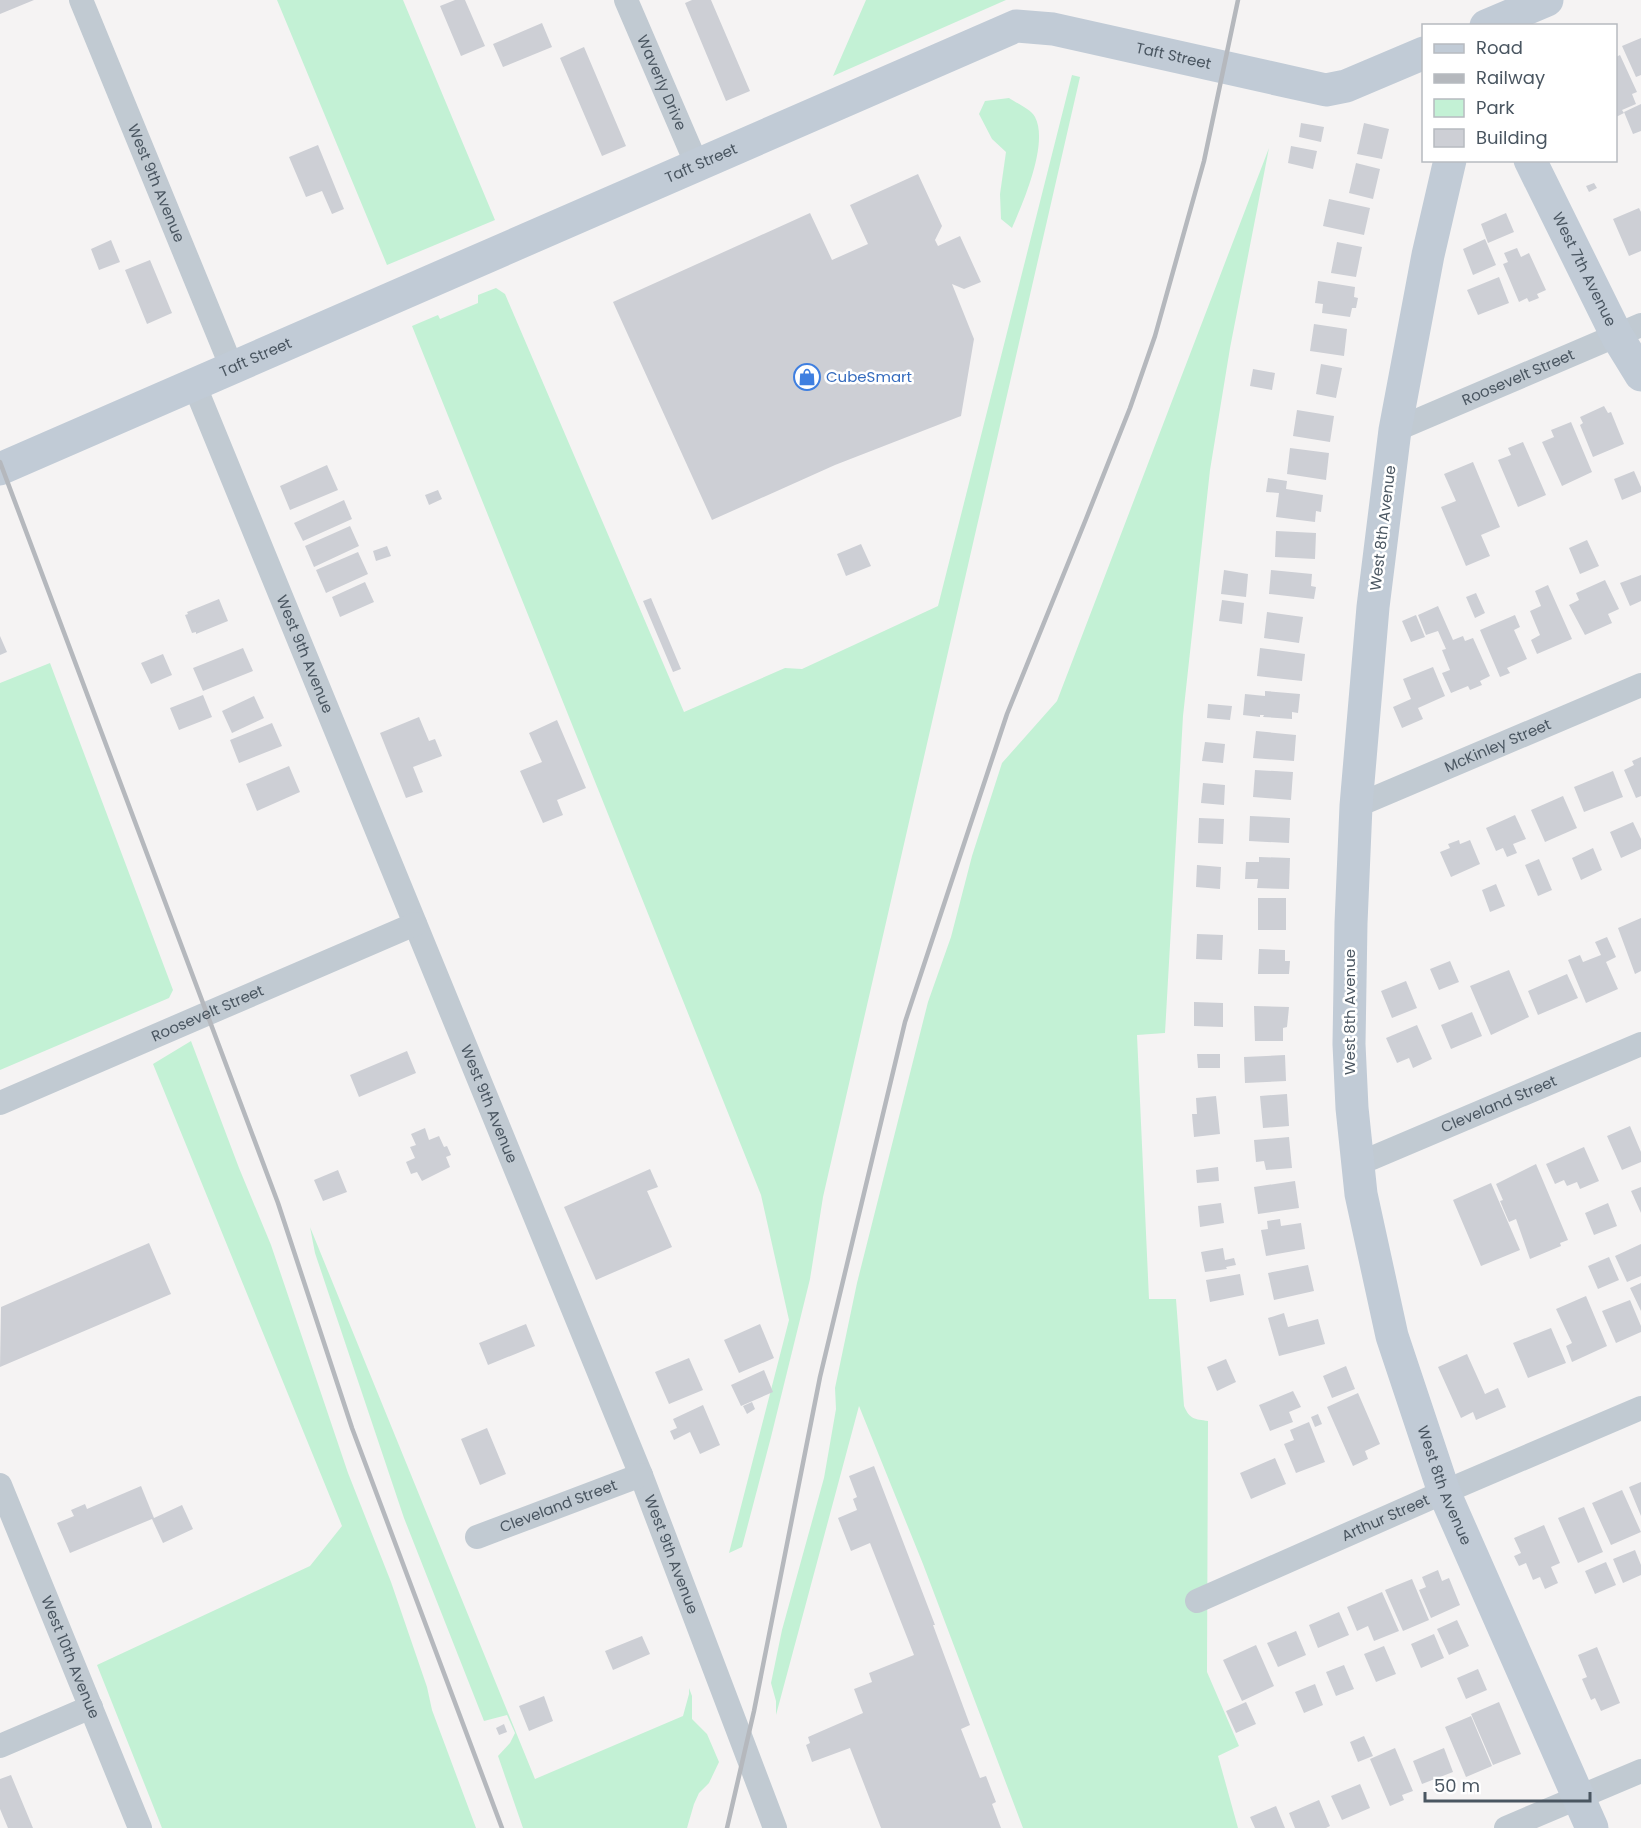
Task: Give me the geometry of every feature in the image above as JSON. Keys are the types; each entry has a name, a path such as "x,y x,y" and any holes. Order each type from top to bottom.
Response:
{"street":[{"name":"West 9th Avenue","path":"81,0 232,368"},
{"name":"Waverly Drive","path":"626,0 697,165"},
{"path":"1481,24 1487,0"},
{"path":"1491,24 1546,0"},
{"name":"Taft Street","path":"0,469 1016,26 1053,29 1326,90 1346,86 1416,62"},
{"name":"West 8th Avenue","path":"1450,162 1428,255 1395,430 1373,607 1356,806 1350,923 1349,1044 1352,1108 1361,1194 1392,1336 1444,1492 1592,1828"},
{"name":"West 7th Avenue","path":"1531,162 1629,331 1641,375"},
{"name":"Roosevelt Street","path":"1395,430 1629,331"},
{"name":"West 9th Avenue","path":"194,384 641,1474 775,1828"},
{"name":"McKinley Street","path":"1356,806 1641,684"},
{"name":"Roosevelt Street","path":"0,1103 415,924"},
{"name":"Cleveland Street","path":"1358,1164 1641,1044"},
{"name":"Arthur Street","path":"1197,1600 1641,1408"},
{"name":"Cleveland Street","path":"477,1537 641,1474"},
{"name":"West 10th Avenue","path":"0,1485 140,1828"},
{"path":"0,1746 91,1707"},
{"path":"1506,1828 1641,1771"}],"green space":[{"path":"277,0 403,0 495,220 387,265"},
{"path":"866,0 1006,0 833,76"},
{"path":"1072,75 1080,77 823,1197 810,1279 742,1547 729,1553 789,1320 761,1195 412,326 438,315 440,319 478,303 478,295 496,288 505,294 684,712 785,668 802,669 938,606"},
{"path":"1009,98 1033,114 1038,128 1039,142 1033,173 1012,228 1001,219 1000,194 1006,152 992,139 979,114 985,101"},
{"path":"1269,148 1230,348 1210,470 1183,716 1165,1033 1137,1035 1149,1299 1176,1299 1184,1406 1193,1418 1208,1421 1207,1672 1239,1746 1218,1756 1238,1828 1023,1828 923,1564 859,1406 776,1715 776,1701 771,1683 782,1630 824,1478 836,1409 835,1388 857,1283 928,1002 951,937 972,856 1002,763 1057,701"},
{"path":"50,663 173,990 169,998 0,1070 0,683"},
{"path":"191,1041 271,1245 348,1473 391,1582 427,1687 432,1710 476,1828 162,1828 97,1665 310,1566 342,1526 153,1064"},
{"path":"310,1227 535,1779 683,1716 689,1688 692,1696 692,1719 707,1734 719,1762 709,1783 699,1793 687,1828 523,1828 498,1756 510,1743 515,1733 507,1715 484,1721 404,1518 315,1253"}],"building":[{"path":"0,0 34,0 0,14"},
{"path":"455,0 465,0 485,46 461,56 440,6"},
{"path":"692,0 711,0 750,91 726,101 685,3"},
{"path":"542,23 552,47 503,67 493,44"},
{"path":"1641,38 1641,75 1636,77 1622,46"},
{"path":"584,47 626,146 602,156 560,58"},
{"path":"1620,55 1637,92 1632,94 1636,104 1622,110 1624,113 1617,116 1617,56"},
{"path":"1641,104 1641,131 1633,134 1624,112"},
{"path":"1301,123 1324,127 1321,142 1299,137"},
{"path":"1364,123 1389,129 1382,159 1357,154"},
{"path":"318,145 344,209 332,214 322,191 306,197 289,157"},
{"path":"1291,146 1317,151 1313,169 1288,163"},
{"path":"1356,163 1380,169 1373,199 1349,193"},
{"name":"CubeSmart","path":"918,174 942,226 935,240 938,246 960,236 981,282 964,289 952,284 974,339 961,416 835,465 712,520 613,302 810,213 832,260 868,244 850,205"},
{"path":"1594,183 1597,188 1589,192 1586,186"},
{"path":"1329,199 1370,208 1364,235 1323,226"},
{"path":"1639,208 1641,212 1641,251 1629,256 1613,219"},
{"path":"1506,213 1514,232 1488,243 1481,224"},
{"path":"1485,239 1496,265 1473,275 1463,249"},
{"path":"111,240 120,262 99,270 91,249"},
{"path":"1337,242 1362,247 1356,277 1331,273"},
{"path":"1517,248 1521,257 1529,253 1546,290 1537,294 1539,298 1529,302 1527,298 1519,302 1503,264 1508,262 1504,253"},
{"path":"150,260 172,313 147,324 125,270"},
{"path":"1499,277 1509,303 1478,315 1467,290"},
{"path":"1318,281 1355,287 1354,297 1358,298 1356,308 1352,308 1350,317 1322,313 1323,304 1315,303"},
{"path":"1314,324 1347,329 1344,356 1310,351"},
{"path":"1321,364 1342,368 1336,398 1316,394"},
{"path":"1253,369 1275,373 1272,390 1250,386"},
{"path":"1604,406 1608,413 1611,412 1624,444 1593,457 1580,425 1583,423 1580,417"},
{"path":"1297,410 1334,416 1330,442 1293,436"},
{"path":"1571,422 1592,472 1562,486 1542,442 1554,437 1551,430"},
{"path":"1523,442 1546,495 1518,507 1498,460 1511,455 1508,448"},
{"path":"1290,448 1329,453 1326,480 1287,474"},
{"path":"1473,462 1500,527 1481,535 1490,556 1466,566 1441,507 1456,501 1444,474"},
{"path":"327,465 338,490 290,510 280,486"},
{"path":"1634,471 1641,492 1622,500 1614,479"},
{"path":"1268,478 1287,481 1286,489 1323,495 1321,512 1316,511 1315,522 1276,517 1279,493 1266,492"},
{"path":"438,490 442,499 429,505 425,495"},
{"path":"344,500 352,519 303,541 294,523"},
{"path":"350,526 359,546 314,567 305,546"},
{"path":"1276,531 1316,533 1315,559 1275,557"},
{"path":"1587,540 1599,566 1580,574 1569,548"},
{"path":"861,544 871,566 846,576 837,554"},
{"path":"387,546 391,556 376,561 373,551"},
{"path":"358,552 368,574 326,593 316,570"},
{"path":"1224,570 1248,574 1246,597 1221,594"},
{"path":"1271,570 1312,574 1311,586 1316,587 1314,599 1269,594"},
{"path":"1641,575 1641,601 1630,606 1620,583"},
{"path":"1605,580 1619,609 1608,614 1612,623 1585,635 1569,605 1579,600 1576,593"},
{"path":"365,582 374,602 340,617 332,597"},
{"path":"1548,585 1572,639 1537,654 1531,640 1540,635 1530,611 1541,606 1535,591"},
{"path":"1476,593 1485,613 1475,618 1466,597"},
{"path":"651,598 681,669 673,672 643,601"},
{"path":"219,599 228,621 196,634 196,632 192,633 185,615 188,614 187,612"},
{"path":"1222,600 1244,603 1242,624 1219,621"},
{"path":"1438,606 1453,640 1463,636 1465,641 1473,638 1490,676 1480,681 1482,685 1470,690 1468,686 1451,693 1442,673 1450,670 1442,650 1446,649 1438,631 1426,635 1418,615"},
{"path":"1267,612 1303,617 1299,643 1264,638"},
{"path":"1416,615 1425,637 1411,642 1402,621"},
{"path":"1515,615 1520,627 1514,630 1527,659 1507,668 1510,673 1500,677 1480,630"},
{"path":"0,636 7,652 0,655"},
{"path":"243,648 253,671 203,691 193,668"},
{"path":"1260,648 1305,654 1302,681 1257,676"},
{"path":"163,654 172,675 151,684 141,663"},
{"path":"1433,667 1445,696 1418,708 1423,719 1402,728 1393,707 1411,699 1403,679"},
{"path":"1265,691 1300,694 1298,713 1292,712 1292,719 1243,715 1245,694 1265,696"},
{"path":"203,695 212,717 179,730 170,708"},
{"path":"254,696 264,718 232,733 222,711"},
{"path":"1208,704 1232,706 1230,720 1207,718"},
{"path":"419,717 429,741 435,739 442,756 413,767 423,792 406,798 380,733"},
{"path":"557,720 586,788 557,800 563,815 543,823 520,771 542,762 529,733"},
{"path":"272,723 282,746 239,763 230,740"},
{"path":"1256,731 1296,735 1294,761 1253,758"},
{"path":"1205,742 1225,744 1223,763 1202,761"},
{"path":"1641,757 1641,796 1636,798 1624,770 1634,765 1632,761"},
{"path":"289,766 300,792 257,811 246,784"},
{"path":"1255,770 1293,772 1291,800 1253,797"},
{"path":"1613,771 1623,797 1584,812 1574,787"},
{"path":"1203,783 1225,785 1224,805 1201,803"},
{"path":"1563,796 1577,828 1545,842 1531,810"},
{"path":"1515,815 1526,839 1513,844 1517,853 1507,857 1503,848 1496,851 1486,828"},
{"path":"1250,816 1290,818 1289,843 1249,841"},
{"path":"1199,818 1224,819 1223,844 1198,843"},
{"path":"1633,822 1641,839 1641,849 1621,858 1610,832"},
{"path":"1459,840 1460,844 1470,840 1480,864 1451,877 1440,852 1450,848 1448,844"},
{"path":"1593,848 1602,870 1581,880 1572,858"},
{"path":"1259,857 1290,858 1289,889 1257,888 1258,879 1245,879 1246,862 1259,862"},
{"path":"1539,859 1552,890 1538,896 1525,865"},
{"path":"1197,865 1221,867 1220,889 1196,887"},
{"path":"1496,884 1505,906 1490,912 1482,890"},
{"path":"1258,898 1286,898 1286,930 1258,930"},
{"path":"1641,918 1641,971 1635,974 1618,928"},
{"path":"1197,934 1223,935 1222,960 1196,959"},
{"path":"1607,937 1616,957 1606,962 1618,989 1586,1003 1568,960 1580,955 1583,962 1601,955 1595,942"},
{"path":"1259,949 1285,950 1285,961 1290,961 1289,974 1258,974"},
{"path":"1450,961 1459,982 1439,990 1430,969"},
{"path":"1509,970 1529,1017 1491,1035 1470,986"},
{"path":"1567,974 1578,998 1538,1015 1528,991"},
{"path":"1406,981 1417,1008 1392,1018 1381,991"},
{"path":"1194,1002 1223,1003 1223,1027 1194,1026"},
{"path":"1254,1006 1289,1007 1287,1027 1283,1028 1283,1041 1255,1041"},
{"path":"1472,1012 1482,1036 1451,1049 1441,1025"},
{"path":"1417,1025 1432,1059 1413,1068 1409,1058 1397,1063 1386,1038"},
{"path":"407,1051 416,1073 359,1097 350,1075"},
{"path":"1197,1054 1220,1054 1220,1068 1198,1068"},
{"path":"1285,1055 1286,1081 1245,1083 1244,1057"},
{"path":"1287,1094 1289,1126 1263,1128 1260,1096"},
{"path":"1216,1096 1220,1134 1194,1137 1192,1114 1197,1114 1196,1098"},
{"path":"1630,1126 1641,1152 1641,1162 1622,1170 1607,1136"},
{"path":"425,1128 429,1140 439,1136 451,1155 446,1157 450,1167 422,1181 417,1172 411,1174 406,1162 415,1158 410,1147 416,1145 411,1134"},
{"path":"1289,1137 1292,1168 1266,1170 1264,1161 1256,1162 1254,1140"},
{"path":"1584,1147 1599,1181 1580,1189 1577,1182 1567,1186 1564,1180 1555,1184 1546,1164"},
{"path":"1536,1164 1568,1240 1560,1243 1561,1246 1530,1259 1516,1219 1509,1222 1496,1184"},
{"path":"1218,1167 1219,1181 1197,1183 1196,1170"},
{"path":"650,1169 658,1187 647,1191 672,1247 596,1280 564,1207"},
{"path":"338,1170 347,1192 323,1201 314,1180"},
{"path":"1295,1181 1299,1208 1258,1214 1254,1187"},
{"path":"1491,1183 1520,1250 1481,1266 1453,1200"},
{"path":"1641,1187 1641,1213 1631,1191"},
{"path":"1221,1203 1224,1223 1200,1227 1198,1206"},
{"path":"1608,1203 1617,1226 1594,1235 1585,1213"},
{"path":"1280,1219 1281,1226 1301,1223 1305,1249 1266,1256 1261,1230 1268,1229 1267,1221"},
{"path":"149,1243 171,1294 0,1367 1,1307"},
{"path":"1641,1244 1641,1276 1627,1282 1615,1256"},
{"path":"1223,1248 1225,1260 1234,1258 1236,1265 1226,1267 1227,1269 1205,1272 1201,1252"},
{"path":"1609,1257 1619,1280 1598,1289 1588,1266"},
{"path":"1308,1265 1314,1291 1274,1300 1268,1273"},
{"path":"1240,1274 1244,1295 1210,1302 1206,1280"},
{"path":"1641,1283 1641,1311 1630,1288"},
{"path":"1586,1296 1607,1346 1572,1362 1566,1346 1572,1343 1556,1309"},
{"path":"1630,1300 1641,1326 1641,1332 1616,1343 1602,1311"},
{"path":"1284,1313 1288,1327 1318,1319 1325,1344 1279,1356 1268,1318"},
{"path":"526,1324 535,1346 488,1365 479,1343"},
{"path":"760,1324 774,1358 739,1373 724,1340"},
{"path":"1551,1328 1566,1363 1528,1378 1513,1343"},
{"path":"1467,1354 1485,1394 1498,1388 1506,1407 1476,1420 1473,1412 1461,1418 1438,1367"},
{"path":"689,1358 703,1390 669,1404 655,1372"},
{"path":"1226,1359 1236,1382 1217,1391 1207,1367"},
{"path":"1346,1366 1355,1389 1332,1398 1323,1376"},
{"path":"764,1370 773,1392 741,1406 731,1385"},
{"path":"1293,1391 1301,1407 1289,1412 1293,1422 1270,1431 1259,1405"},
{"path":"1358,1393 1380,1444 1365,1451 1368,1459 1353,1466 1327,1407"},
{"path":"752,1402 755,1409 747,1414 743,1406"},
{"path":"703,1405 720,1445 700,1454 690,1432 674,1440 670,1431 677,1428 673,1419"},
{"path":"1318,1414 1322,1424 1315,1427 1311,1417"},
{"path":"1309,1422 1325,1462 1296,1473 1284,1444 1294,1440 1290,1430"},
{"path":"487,1428 506,1474 480,1485 461,1439"},
{"path":"1275,1458 1286,1484 1251,1499 1240,1473"},
{"path":"874,1466 935,1625 933,1625 970,1725 961,1729 980,1778 986,1776 996,1802 992,1804 1001,1828 881,1828 850,1748 812,1762 806,1745 810,1743 808,1737 863,1713 854,1689 872,1682 869,1673 914,1655 870,1543 851,1551 838,1518 857,1510 853,1499 857,1497 849,1476"},
{"path":"1641,1482 1641,1516 1629,1487"},
{"path":"141,1486 154,1518 182,1505 193,1529 163,1543 152,1519 70,1553 57,1523 74,1516 71,1510 85,1504 87,1509"},
{"path":"1622,1490 1641,1532 1611,1545 1592,1503"},
{"path":"1584,1507 1603,1552 1578,1563 1558,1518"},
{"path":"1544,1525 1560,1563 1551,1567 1558,1583 1545,1589 1540,1577 1533,1580 1526,1563 1519,1566 1514,1556 1521,1553 1514,1538"},
{"path":"1635,1550 1641,1565 1641,1575 1623,1583 1613,1559"},
{"path":"1606,1562 1616,1585 1595,1594 1585,1571"},
{"path":"1438,1570 1442,1581 1449,1578 1460,1605 1431,1618 1419,1590 1426,1587 1422,1577"},
{"path":"1412,1579 1429,1620 1403,1631 1385,1590"},
{"path":"1382,1592 1399,1631 1374,1641 1368,1626 1357,1631 1347,1607"},
{"path":"1339,1612 1349,1635 1318,1648 1309,1625"},
{"path":"1457,1620 1469,1646 1449,1655 1437,1629"},
{"path":"1296,1631 1306,1655 1278,1667 1267,1643"},
{"path":"1434,1634 1444,1658 1421,1668 1411,1644"},
{"path":"642,1636 650,1654 613,1670 605,1651"},
{"path":"1256,1645 1274,1686 1242,1701 1223,1660"},
{"path":"1384,1646 1396,1674 1376,1682 1364,1654"},
{"path":"1597,1647 1620,1703 1601,1711 1595,1698 1591,1700 1582,1679 1587,1677 1578,1655"},
{"path":"1344,1665 1354,1689 1336,1696 1326,1672"},
{"path":"1478,1669 1487,1690 1466,1699 1457,1678"},
{"path":"1315,1684 1323,1705 1304,1713 1295,1692"},
{"path":"544,1696 553,1721 529,1731 519,1706"},
{"path":"1246,1702 1256,1724 1236,1733 1226,1711"},
{"path":"1499,1702 1521,1754 1493,1765 1471,1714"},
{"path":"1471,1716 1492,1766 1466,1777 1445,1727"},
{"path":"504,1724 507,1732 499,1735 496,1728"},
{"path":"1364,1736 1373,1756 1358,1762 1350,1742"},
{"path":"1395,1748 1413,1791 1402,1795 1404,1800 1390,1806 1370,1759"},
{"path":"1444,1748 1453,1772 1422,1784 1413,1761"},
{"path":"11,1775 33,1828 8,1828 0,1809 0,1779"},
{"path":"1360,1784 1370,1808 1342,1820 1331,1796"},
{"path":"1319,1800 1330,1826 1295,1828 1289,1813"},
{"path":"1276,1806 1285,1828 1255,1828 1250,1817"}],"railway":[{"path":"727,1828 754,1711 820,1377 905,1022 1007,714 1130,408 1155,336 1204,161 1238,0"},
{"path":"0,462 278,1203 352,1428 502,1828"}],"place":[{"name":"CubeSmart","path":"807,377"}]}
